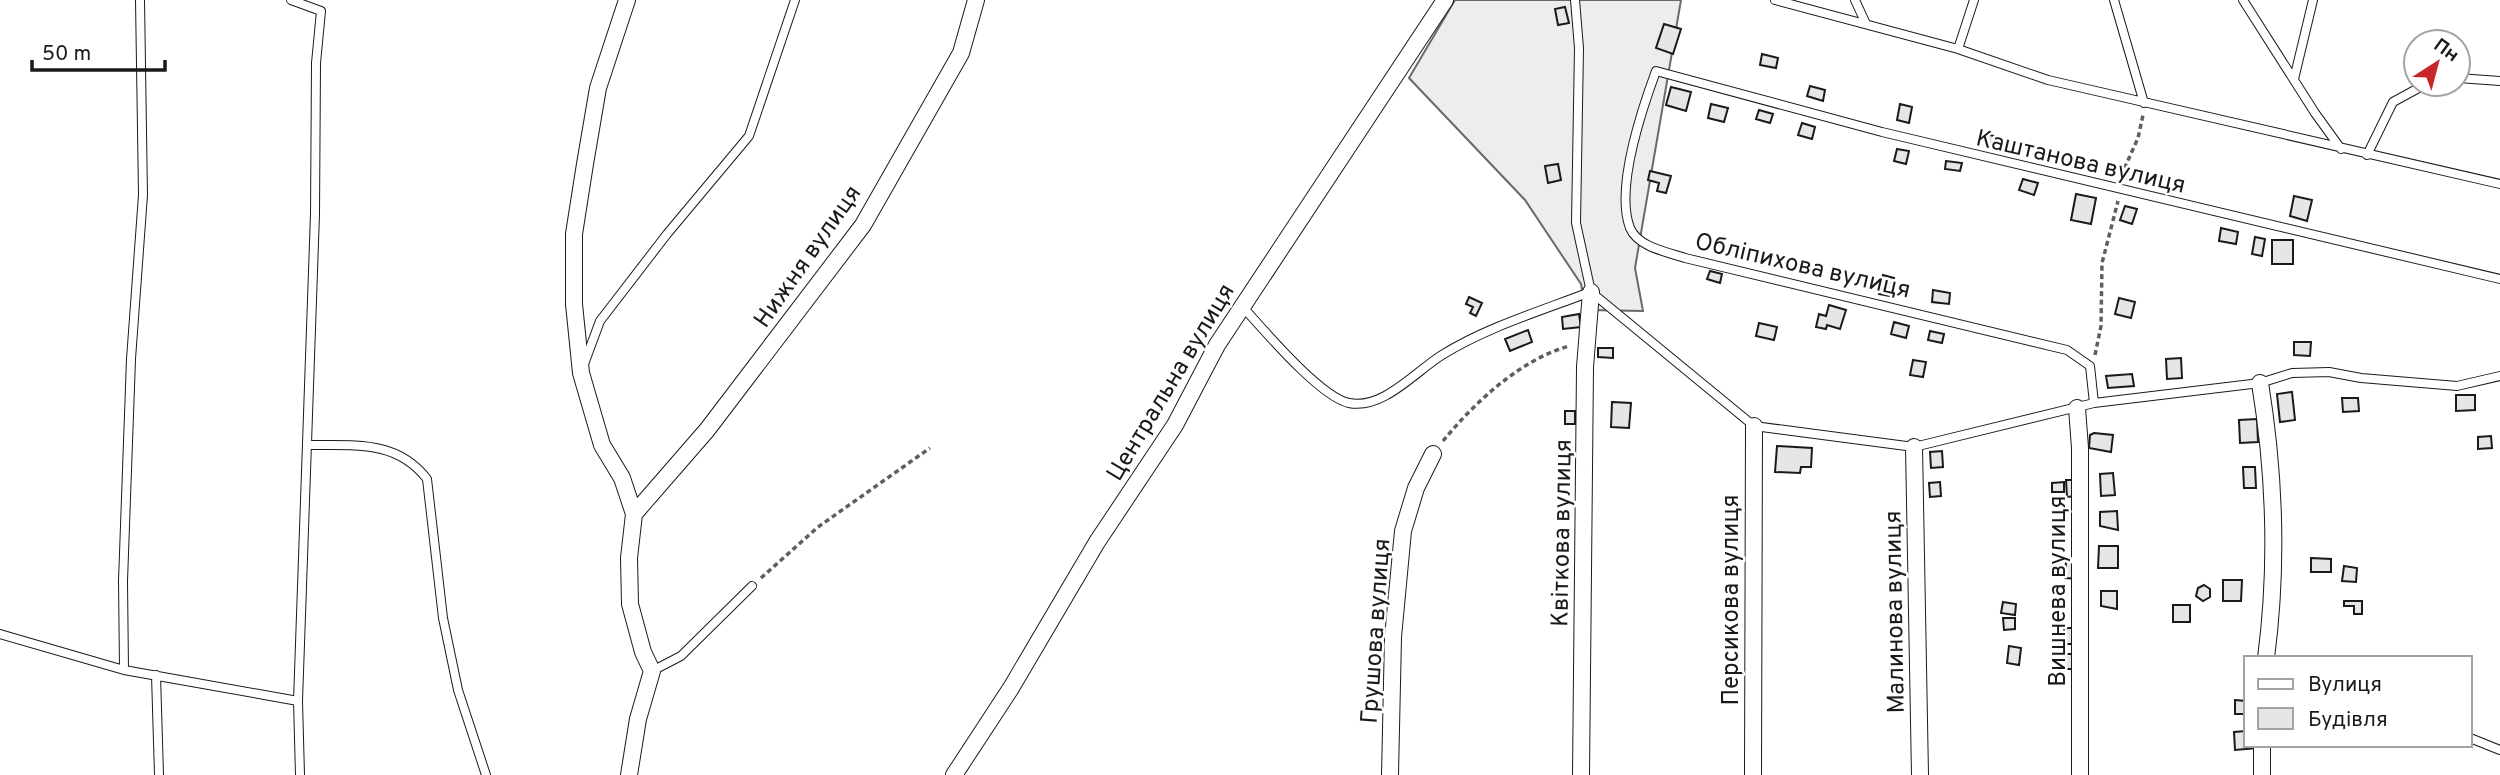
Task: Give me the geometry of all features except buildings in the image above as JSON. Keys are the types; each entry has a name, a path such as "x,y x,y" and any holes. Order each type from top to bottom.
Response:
{"street":[{"path":"627,0 598,88 574,234 574,304 581,373 602,445 622,478 634,514 629,558 630,604 643,652 652,671 638,719 629,775"},
{"name":"Нижня вулиця","path":"634,514 707,430 863,225 961,53 976,0"},
{"name":"Центральна вулиця","path":"954,775 1012,688 1097,542 1175,425 1217,345 1445,0"},
{"name":"Квіткова вулиця","path":"1581,775 1587,341 1591,292"},
{"path":"2260,383 2270,444 2274,538 2266,656"},
{"name":"Вишнева вулиця","path":"2077,408 2080,448 2080,775"},
{"name":"Персикова вулиця","path":"1753,775 1754,426"},
{"name":"Малинова вулиця","path":"1914,447 1920,775"},
{"name":"Грушова вулиця","path":"1390,775 1393,637 1403,531 1416,488 1433,454"},
{"path":"2262,747 2262,775"}],"lane":[{"path":"124,670 122,581 131,359 143,195 140,0"},
{"path":"291,0 321,11 316,63 298,701 300,775"},
{"path":"581,373 600,321 667,234 749,136 795,0"},
{"path":"1575,0 1579,48 1576,223 1591,292 1754,426 1914,447 2094,403 2260,383 2292,373 2329,372 2361,378 2457,386 2500,376"},
{"path":"1775,0 1958,48 2048,80 2500,184"},
{"path":"1855,0 1866,24"},
{"path":"1958,48 1973,0"},
{"path":"2114,0 2144,103"},
{"path":"2243,0 2341,149"},
{"path":"2294,79 2313,0"},
{"name":"Каштанова вулиця","path":"1656,71 1882,132 2500,279"},
{"name":"Обліпихова вулиця","path":"1656,71 1640,116 1626,188 1630,229 1646,245 1685,258 2067,350 2090,366"},
{"path":"2472,79 2500,81"},
{"path":"2367,155 2393,102 2402,97"},
{"path":"1242,306 1297,364 1335,397 1348,403 1362,403 1380,398 1443,354 1591,292"},
{"path":"2090,366 2094,403"},
{"path":"307,445 380,447 400,453 427,479 443,618 458,690 486,775"},
{"path":"652,671 681,656 752,586"},
{"path":"0,634 124,670 298,701"},
{"path":"156,675 159,775"},
{"path":"2472,739 2500,750"}],"path":[{"path":"2090,366 2098,348 2102,263 2120,190 2122,170 2138,138 2144,103"},
{"path":"1433,454 1466,412 1513,376 1555,350 1587,341"},
{"path":"752,586 818,527 930,448"}],"shaded area":[{"path":"1455,0 1681,0 1635,268 1643,311 1586,310 1581,284 1525,200 1409,78"}]}
